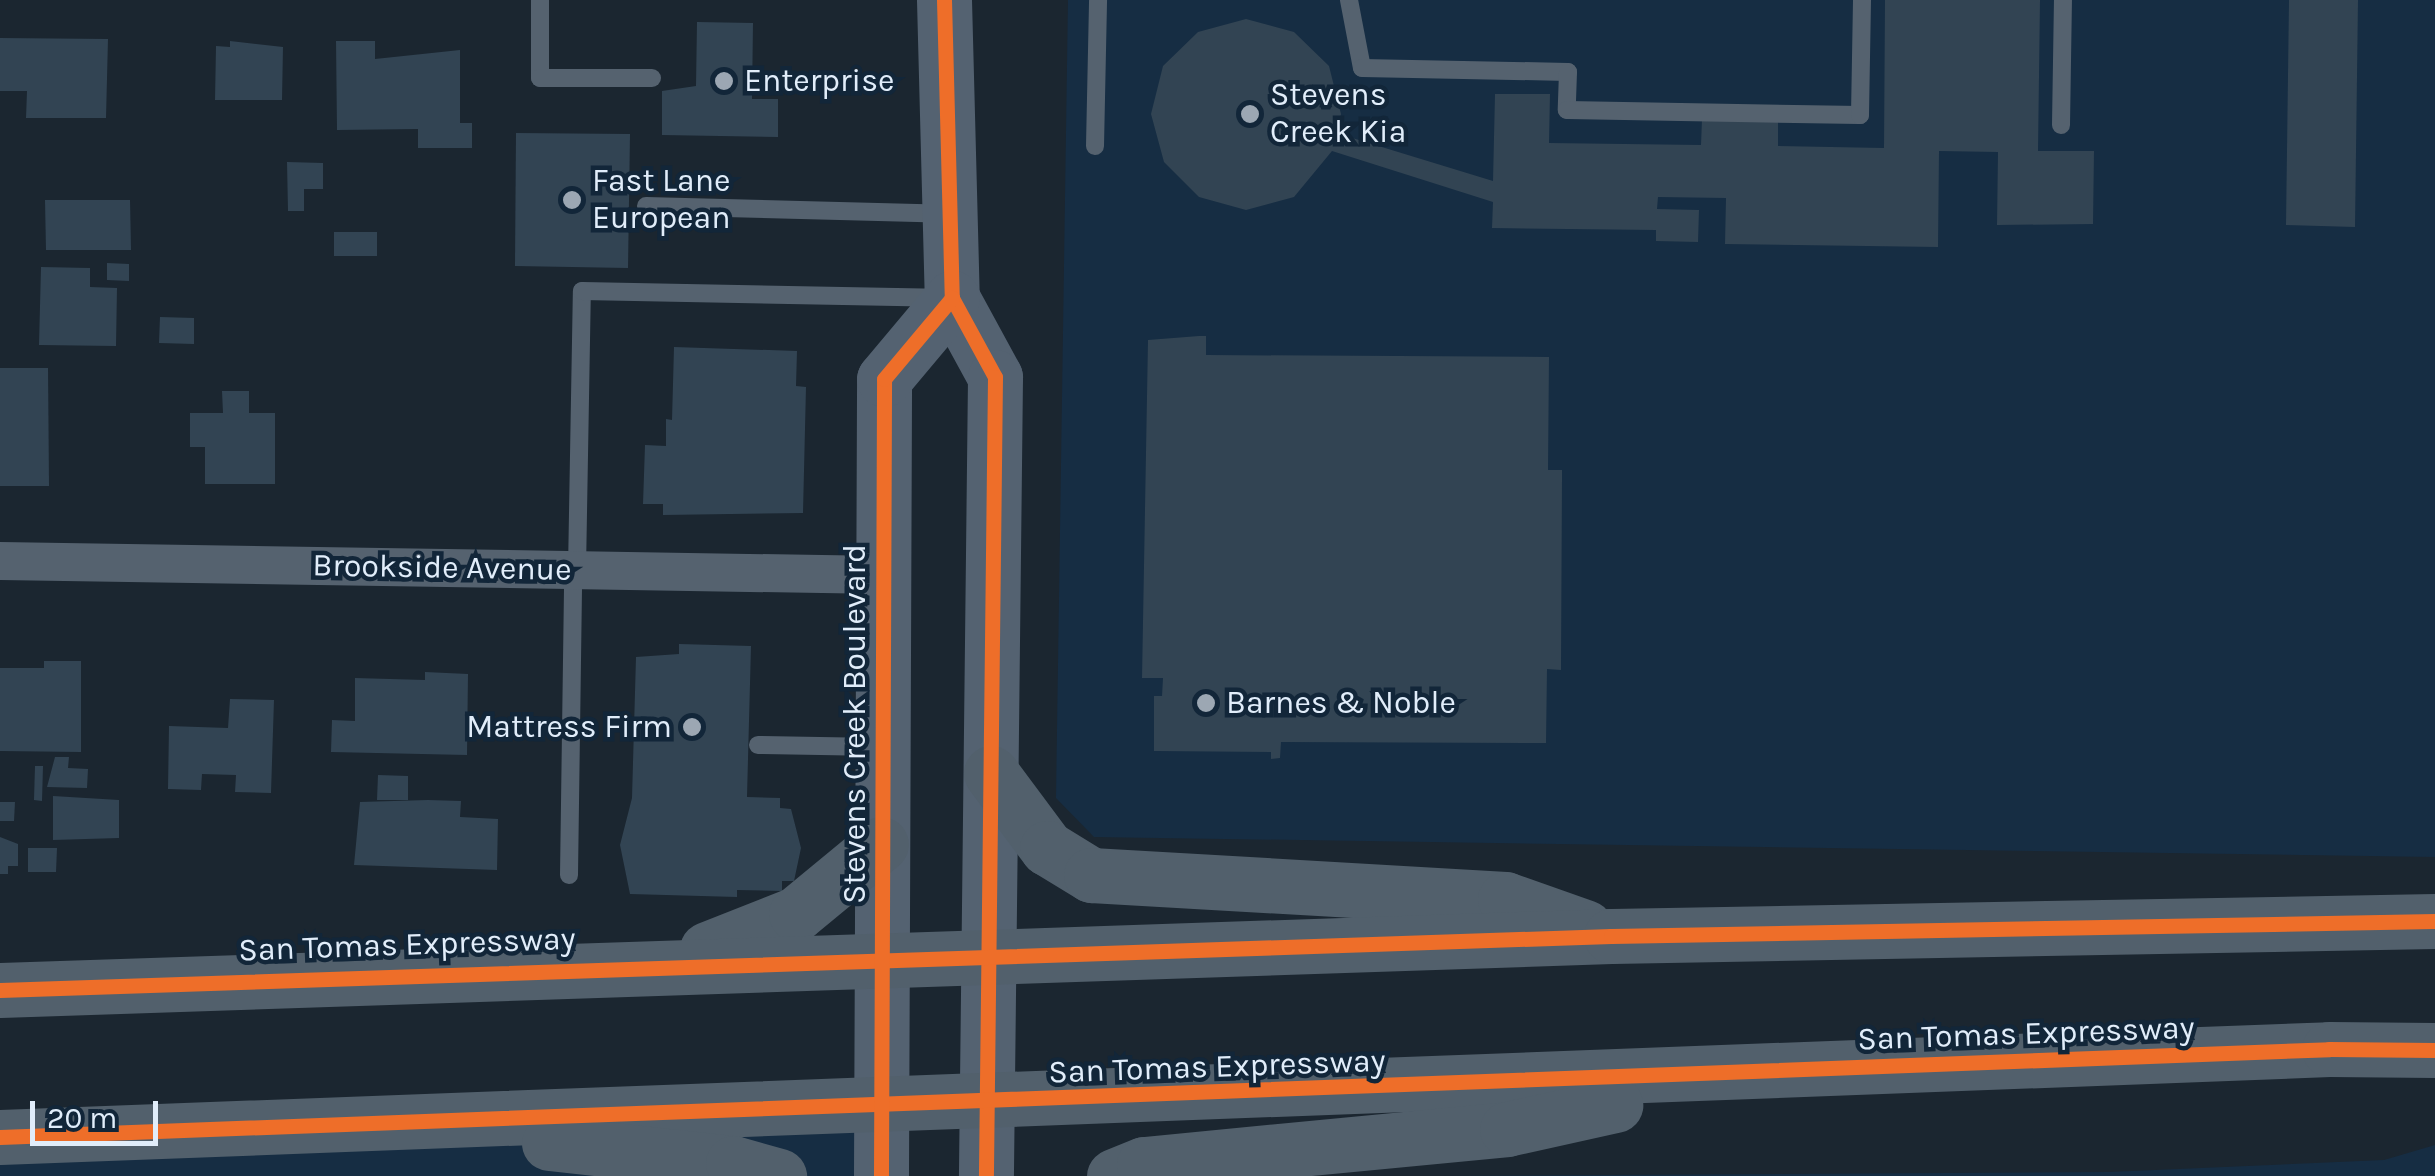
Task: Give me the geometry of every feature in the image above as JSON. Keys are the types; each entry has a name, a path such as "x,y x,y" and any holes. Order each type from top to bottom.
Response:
{"highway":[{"path":"991,773 1047,848 1091,876 1505,900 1611,936"},
{"path":"646,965 744,940 796,914 881,844"},
{"name":"San Tomas Expressway","path":"0,990 646,965 989,958 1611,936 2435,920"},
{"name":"San Tomas Expressway","path":"0,1138 296,1124 1704,1076 2328,1049 2435,1050"},
{"path":"1114,1176 1144,1164 1507,1128 1618,1105 1704,1076"},
{"path":"296,1124 558,1143 732,1162 779,1176"}],"main road":[{"path":"944,0 952,298 994,377 986,1176"},
{"name":"Stevens Creek Boulevard","path":"880,1176 884,379 952,298"}],"street":[{"name":"Brookside Avenue","path":"0,561 883,575"}],"lane":[{"path":"540,0 540,78 652,78"},
{"path":"1095,146 1098,0"},
{"path":"1349,0 1362,68 1568,72 1566,110 1860,116 1862,0"},
{"path":"2061,124 2064,0"},
{"path":"646,206 948,214"},
{"path":"569,875 582,291 952,298"},
{"path":"758,745 882,747"}],"shaded area":[{"path":"1068,0 2435,0 2435,857 1094,837 1056,798"},
{"path":"870,1119 869,1176 0,1176 0,1157"},
{"path":"2435,1145 2435,1176 1439,1176 2109,1172 2384,1160"}],"building":[{"path":"1885,0 2040,0 2038,151 2094,151 2093,224 1997,225 1998,152 1939,151 1938,247 1725,244 1726,198 1658,197 1657,209 1699,210 1698,242 1656,241 1656,230 1492,228 1493,202 1332,151 1294,197 1246,210 1199,197 1164,162 1151,114 1163,66 1198,32 1246,19 1294,32 1329,66 1341,114 1336,133 1493,181 1495,94 1550,94 1549,143 1701,145 1702,119 1778,121 1778,146 1884,148"},
{"path":"2289,0 2358,0 2355,227 2286,225"},
{"name":"Enterprise","path":"697,22 753,23 752,99 778,99 778,137 662,135 662,91 696,86"},
{"path":"0,38 108,39 106,118 26,118 27,91 0,91"},
{"path":"230,41 283,47 282,100 215,100 216,46 230,47"},
{"path":"336,41 375,41 375,59 460,50 460,123 472,123 472,148 418,148 418,129 337,130"},
{"name":"Fast Lane European","path":"516,133 630,134 628,268 515,266"},
{"path":"287,162 323,163 323,189 304,189 304,211 288,211"},
{"path":"45,200 130,200 131,250 46,250"},
{"path":"334,232 377,232 377,256 334,256"},
{"path":"107,263 129,264 129,281 107,280"},
{"path":"41,267 90,268 90,287 117,288 116,346 39,345"},
{"path":"160,317 194,318 194,344 159,343"},
{"path":"1206,336 1206,355 1549,357 1548,470 1562,470 1561,670 1547,669 1546,743 1281,742 1280,758 1271,759 1271,752 1154,751 1154,696 1162,696 1163,678 1142,678 1148,340"},
{"path":"674,347 797,351 796,386 806,387 803,513 663,515 663,504 643,504 645,445 666,446 666,419 672,420"},
{"path":"0,368 48,368 49,486 0,486"},
{"path":"222,391 249,391 249,413 275,413 275,484 205,484 205,447 190,447 190,413 223,413"},
{"name":"Mattress Firm","path":"679,644 751,646 747,797 780,798 780,808 791,809 801,848 794,881 782,881 782,891 737,890 737,897 630,894 620,845 632,798 636,657 679,654"},
{"path":"44,661 81,661 81,752 0,751 0,668 44,668"},
{"path":"425,672 468,674 467,755 331,752 332,720 355,721 355,678 425,680"},
{"path":"230,699 274,700 271,793 235,792 236,775 202,774 201,790 168,789 169,726 228,728"},
{"path":"55,757 69,757 68,768 88,769 87,788 47,787"},
{"path":"35,766 43,766 42,801 34,800"},
{"path":"378,775 408,776 408,800 377,800"},
{"path":"53,796 119,800 119,838 53,840"},
{"path":"461,801 460,817 498,819 497,870 354,865 360,802"},
{"path":"0,802 15,802 14,821 0,821"},
{"path":"0,837 18,844 18,866 8,866 8,874 0,874"},
{"path":"28,848 57,848 56,872 28,872"}],"cycle path":[{"path":"944,0 952,298 995,377 986,1176"},
{"path":"881,1176 884,379 952,298"},
{"path":"0,990 1611,936 2435,921"},
{"path":"0,1137 2329,1049 2435,1050"}],"place":[{"name":"Enterprise","path":"724,81"},
{"name":"Stevens Creek Kia","path":"1250,114"},
{"name":"Fast Lane European","path":"572,200"},
{"name":"Barnes & Noble","path":"1206,703"},
{"name":"Mattress Firm","path":"692,727"}]}
